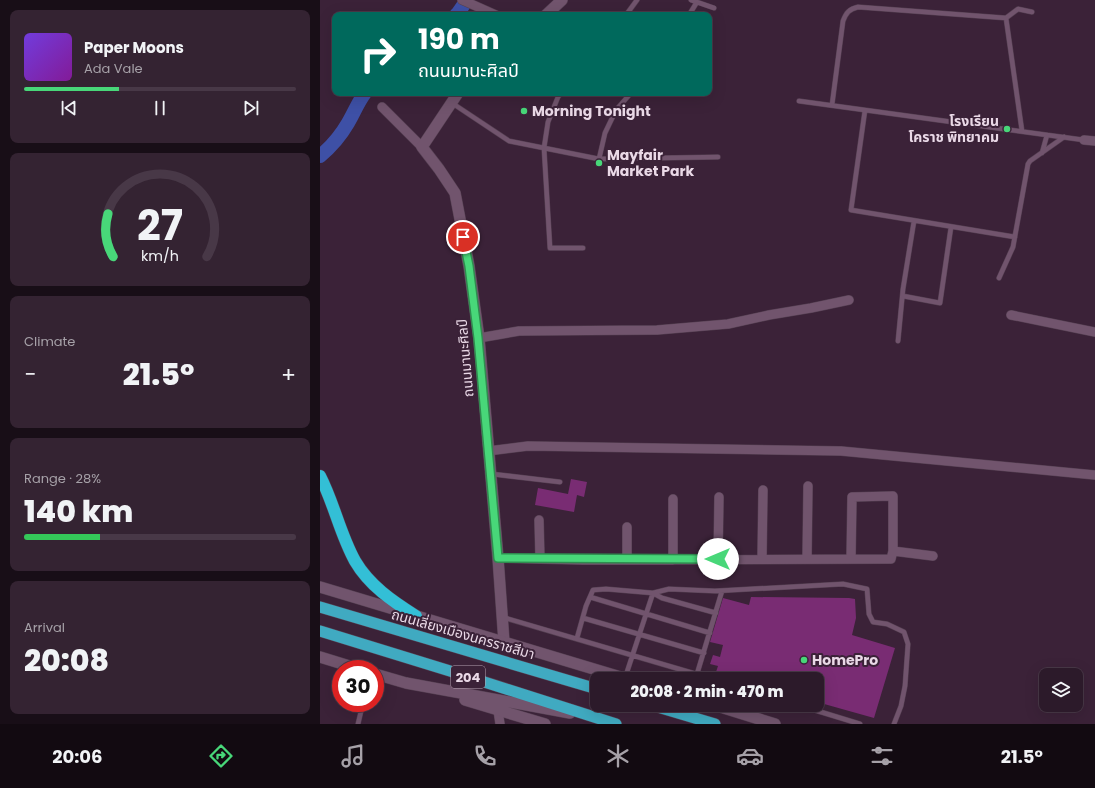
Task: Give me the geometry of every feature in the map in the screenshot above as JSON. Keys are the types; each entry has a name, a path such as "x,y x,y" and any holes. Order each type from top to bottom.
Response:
{"highway":[{"path":"320,476 356,562 379,590 416,616"},
{"name":"ถนนเลี่ยงเมืองนครราชสีมา","path":"320,607 590,687"},
{"name":"204","path":"320,632 450,671 616,724"},
{"path":"674,712 713,724"}],"main road":[{"path":"549,12 562,0"},
{"path":"422,147 456,96"},
{"name":"ถนนมานะศิลป์","path":"422,147 455,193 469,266 478,338 504,642"},
{"path":"320,586 603,672"},
{"path":"320,657 332,661"},
{"path":"384,677 545,724"},
{"path":"406,683 596,718"},
{"path":"736,712 775,724"}],"street":[{"path":"462,0 490,12"},
{"path":"382,107 422,147"},
{"path":"1084,140 1095,141"},
{"path":"478,338 519,331 657,330 728,324 849,300"},
{"path":"1011,315 1095,332"},
{"path":"488,451 528,446 841,451 1095,475"},
{"path":"807,559 808,486"},
{"path":"762,559 764,490"},
{"path":"498,558 627,560 891,559 893,551 893,496 852,497 851,559"},
{"path":"718,559 719,497"},
{"path":"673,499 673,560"},
{"path":"539,520 540,559"},
{"path":"627,527 627,560"},
{"path":"893,551 933,556"},
{"path":"498,710 500,724"}],"lane":[{"path":"628,12 637,0"},
{"path":"691,0 714,8"},
{"path":"691,12 697,2"},
{"path":"832,105 843,21 846,14 851,9 858,7 1006,18 1018,9 1032,12"},
{"path":"1006,18 1022,131"},
{"path":"558,96 548,122 544,148 550,248 583,248"},
{"path":"599,159 605,133 616,110 628,96"},
{"path":"799,101 1084,140"},
{"path":"451,102 509,141 599,159 718,157"},
{"path":"865,110 851,210 1015,237"},
{"path":"1042,153 1047,135"},
{"path":"999,278 1011,253 1015,237 1026,169 1030,161 1064,137"},
{"path":"898,341 914,221"},
{"path":"903,296 940,302 950,227"},
{"path":"490,474 560,482"},
{"path":"653,594 669,589 722,590 843,584 867,589 869,614 873,622 887,624 904,632 908,644 905,686 901,706 894,724"},
{"path":"577,638 586,606 593,590 606,589 653,594 662,598 716,613"},
{"path":"699,672 722,590"},
{"path":"628,672 653,594"},
{"path":"590,597 710,633"},
{"path":"502,617 692,672"},
{"path":"583,618 704,653"},
{"path":"358,724 361,712"},
{"path":"821,712 860,724"}],"building":[{"path":"571,479 587,482 584,497 577,495 574,512 535,505 538,488 568,494"},
{"path":"751,597 855,599 856,618 852,635 895,648 874,718 824,704 824,672 716,672 718,666 710,664 713,655 720,657 723,645 710,642 723,598 749,605"}],"waterway":[{"path":"459,12 467,0"},
{"path":"320,156 332,145 342,132 363,96"}],"place":[{"name":"Morning Tonight","path":"524,111"},
{"name":"โรงเรียน โคราช พิทยาคม","path":"1007,129"},
{"name":"Mayfair Market Park","path":"599,163"},
{"name":"HomePro","path":"804,660"}],"route":[{"path":"463,237 475,306 498,558 583,560 718,559"}]}
